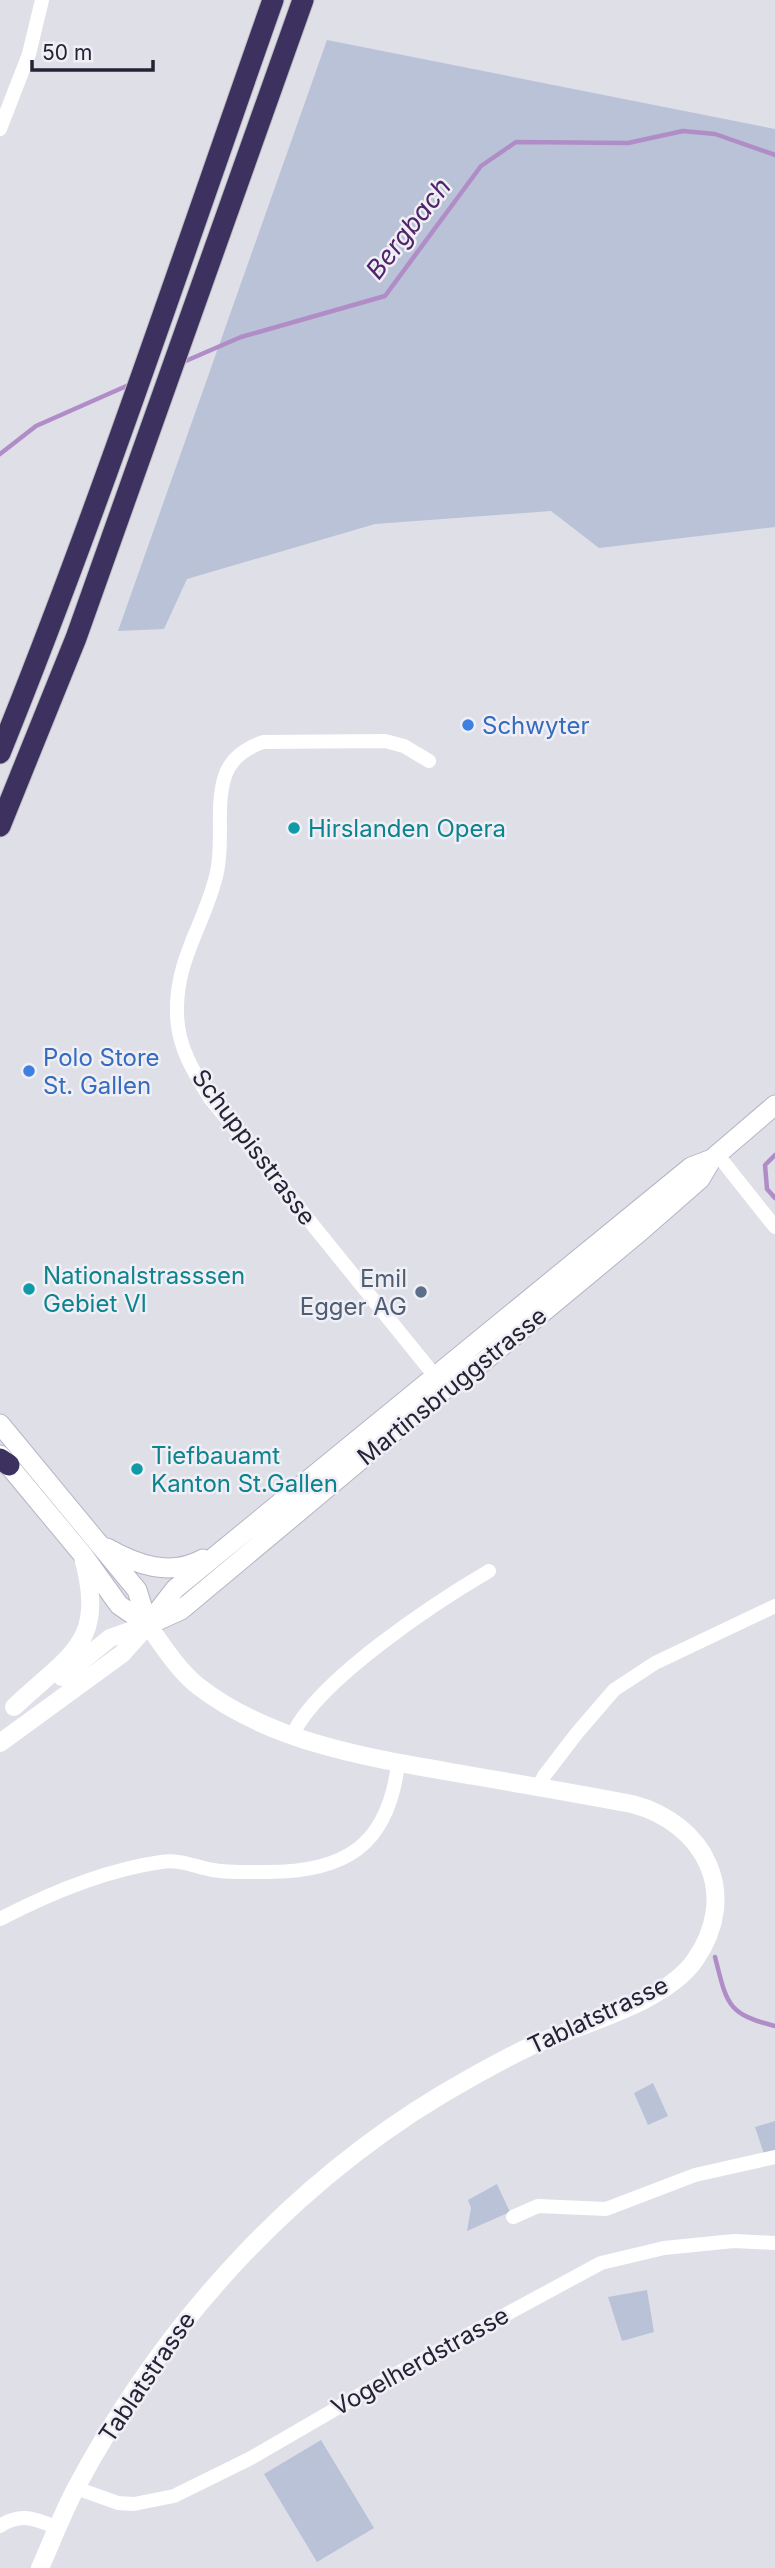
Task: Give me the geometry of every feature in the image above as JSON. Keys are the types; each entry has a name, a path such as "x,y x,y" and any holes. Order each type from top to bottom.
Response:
{"highway":[{"path":"0,753 25,694 272,0"},
{"path":"0,826 34,746 103,564 303,0"},
{"path":"0,739 25,694"}],"main road":[{"name":"Martinsbruggstrasse","path":"148,1625 168,1594 234,1541 442,1381 484,1362 700,1179 714,1156 775,1105"},
{"name":"Martinsbruggstrasse","path":"148,1625 181,1610 442,1381"},
{"path":"0,1424 90,1549"},
{"path":"3,1460 90,1549 137,1590 148,1625"},
{"name":"Martinsbruggstrasse","path":"90,1549 138,1563 173,1569 192,1565 234,1541"}],"street":[{"path":"0,129 29,54 42,0"},
{"name":"Schuppisstrasse","path":"429,761 404,746 385,741 263,742 248,747 238,755 224,777 216,876 186,952 177,1002 183,1052 210,1098 442,1381"},
{"path":"714,1156 775,1227"},
{"name":"Martinsbruggstrasse","path":"7,1712 80,1646 90,1620 92,1605 90,1549"},
{"path":"293,1734 309,1708 336,1681 418,1616 489,1571"},
{"path":"538,1788 577,1733 614,1690 655,1663 775,1606"},
{"name":"Martinsbruggstrasse","path":"7,1712 64,1675 110,1638 148,1625"},
{"name":"Martinsbruggstrasse","path":"0,1743 122,1654 148,1625"},
{"name":"Tablatstrasse","path":"40,2568 76,2488 145,2374 188,2314 239,2258 296,2202 383,2134 470,2077 526,2048 643,1999 671,1984 693,1963 706,1942 716,1902 713,1876 702,1850 684,1829 646,1808 398,1764 293,1734 251,1718 201,1688 183,1671 148,1625"},
{"path":"0,1919 75,1885 164,1861 192,1862 212,1870 238,1872 293,1872 324,1868 355,1852 371,1835 393,1794 398,1764"},
{"path":"513,2217 538,2206 606,2209 695,2175 775,2158"},
{"name":"Vogelherdstrasse","path":"76,2488 118,2503 134,2504 174,2496 251,2458 394,2375 601,2263 664,2248 734,2241 775,2243"},
{"path":"0,2526 17,2517 28,2517 58,2528"}],"shaded area":[{"path":"327,40 775,129 775,527 599,548 551,511 375,524 187,579 164,629 118,631"},
{"path":"653,2083 668,2116 648,2125 634,2093"},
{"path":"775,2121 775,2157 766,2160 755,2127"},
{"path":"497,2184 510,2212 467,2231 471,2208 468,2200"},
{"path":"647,2290 654,2332 622,2341 608,2297"},
{"path":"321,2440 374,2528 317,2562 264,2474"}],"waterway":[{"name":"Bergbach","path":"181,363 241,337 385,296 481,166 516,142 628,143 683,131 715,134 775,155"},
{"name":"Bergbach","path":"0,454 36,426 131,384"},
{"path":"775,1155 765,1165 767,1189 775,1198"},
{"path":"715,1957 726,1996 731,2004 747,2017 775,2026"}],"place":[{"name":"Schwyter","path":"468,725"},
{"name":"Hirslanden Opera","path":"294,828"},
{"name":"Polo Store St. Gallen","path":"29,1071"},
{"name":"Nationalstrasssen Gebiet VI","path":"29,1289"},
{"name":"Emil Egger AG","path":"421,1292"},
{"name":"Tiefbauamt Kanton St.Gallen","path":"137,1469"}]}
